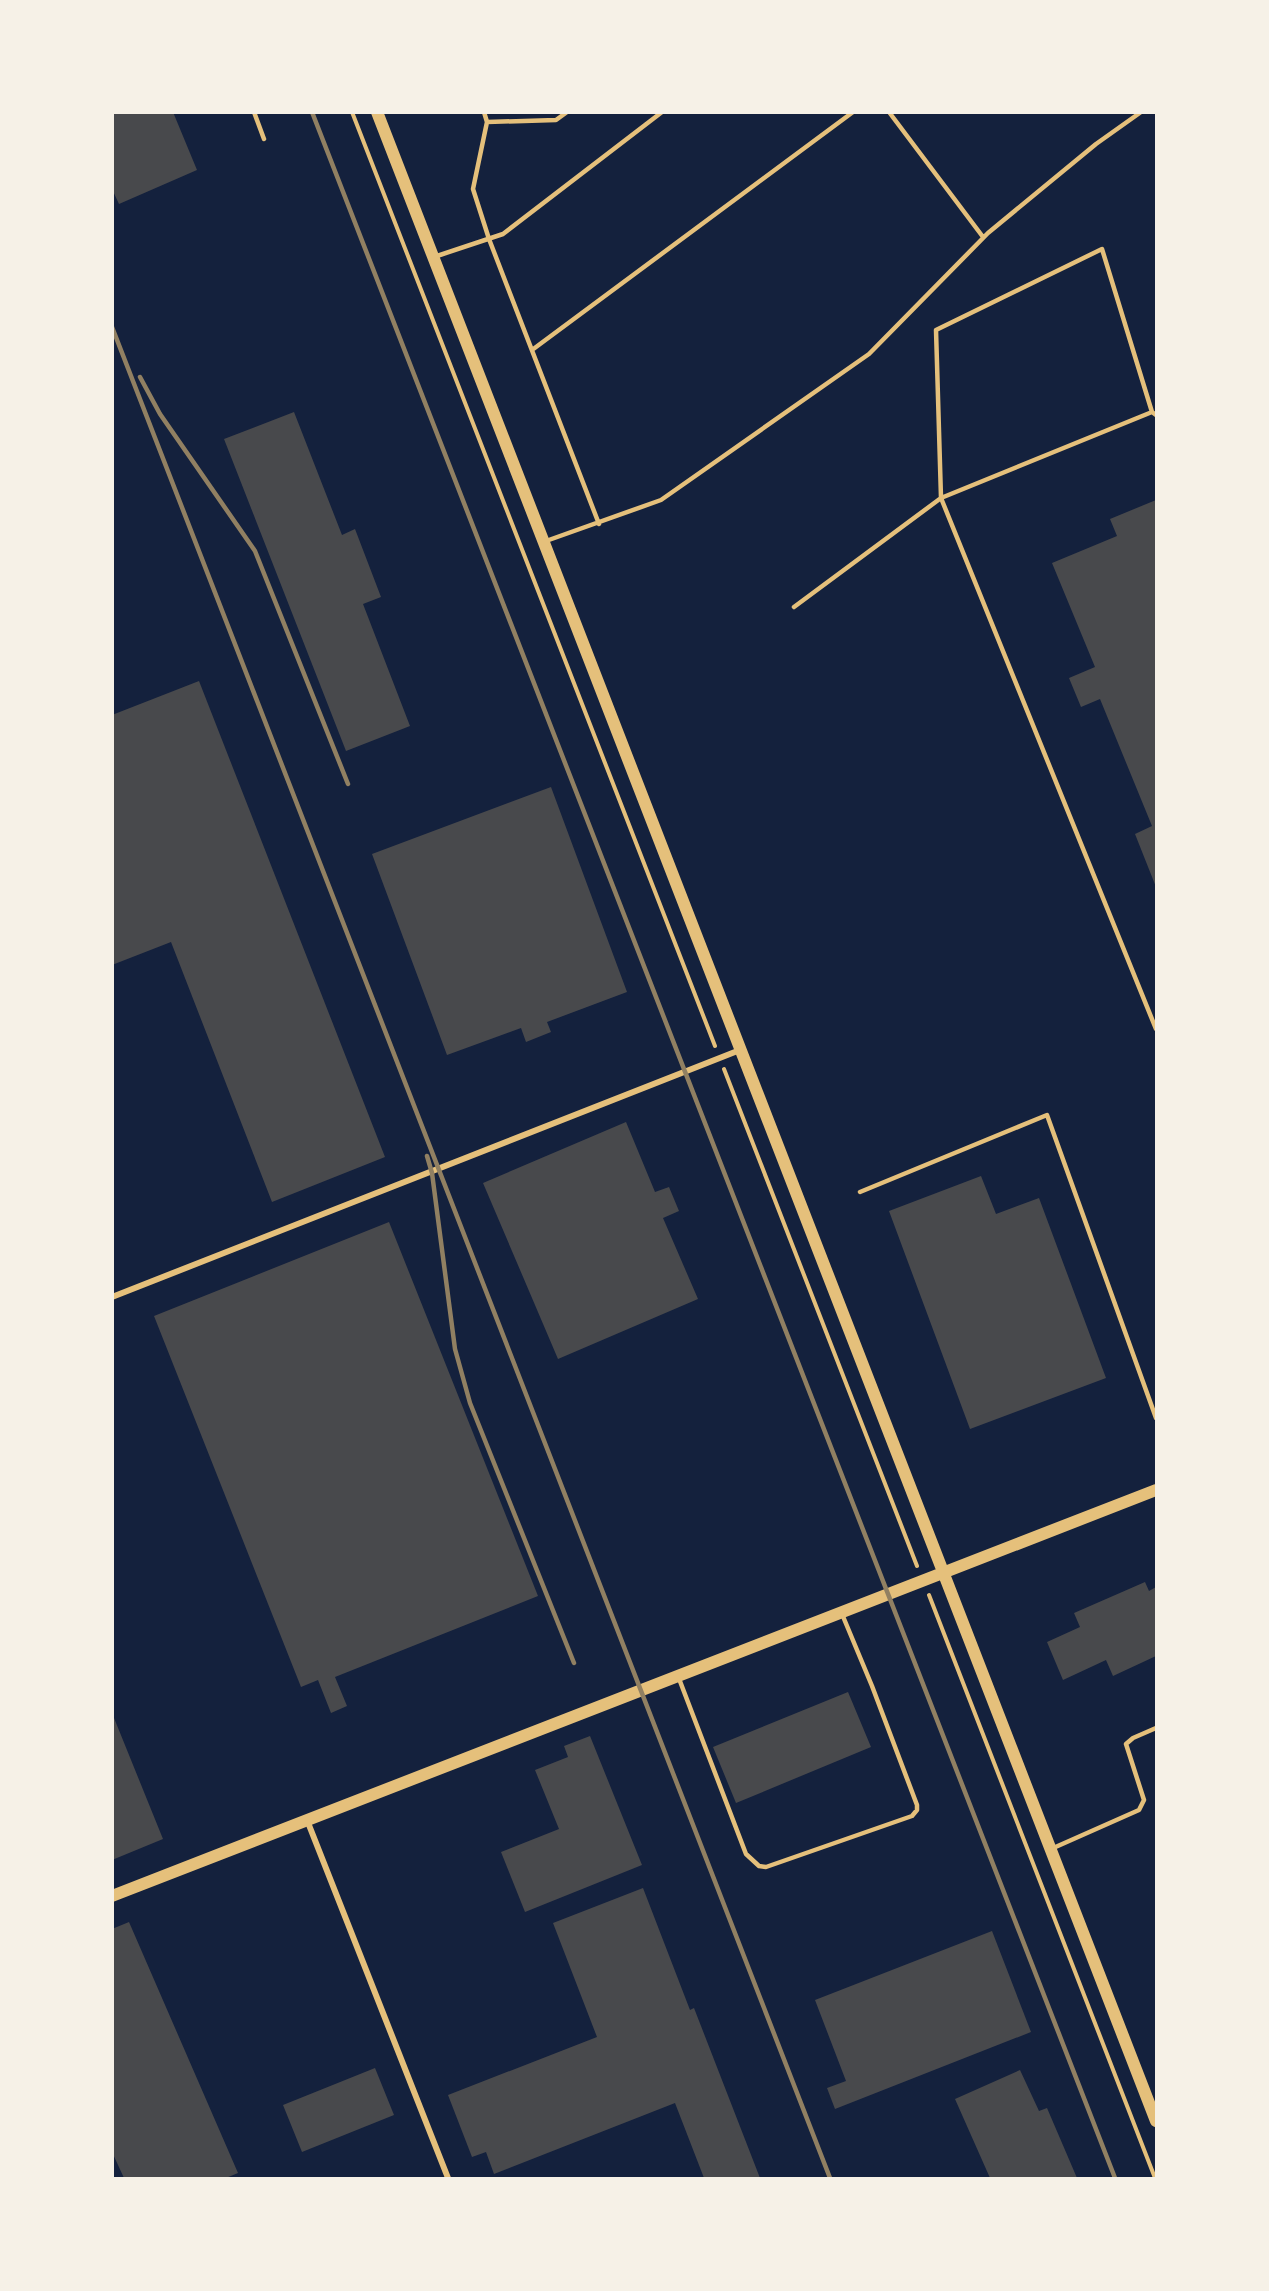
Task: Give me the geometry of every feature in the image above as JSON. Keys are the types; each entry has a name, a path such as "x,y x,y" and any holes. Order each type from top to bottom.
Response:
{"main road":[{"path":"377,112 1156,2121"},
{"path":"112,1896 841,1611 1156,1491"}],"street":[{"path":"112,1298 740,1050"},
{"path":"307,1820 448,2178"}],"lane":[{"path":"254,112 264,138"},
{"path":"484,112 487,122 473,189 489,239 599,524"},
{"path":"487,122 556,120 567,112"},
{"path":"434,258 503,234 662,112"},
{"path":"532,350 853,112"},
{"path":"889,112 983,237"},
{"path":"543,542 599,524 661,500 869,354 983,237 1096,144 1141,112"},
{"path":"795,607 941,498 1154,414 1102,249 936,330 941,498 1156,1029"},
{"path":"860,1192 1047,1115 1156,1418"},
{"path":"678,1676 746,1854 759,1866 766,1866 912,1816 917,1810 917,1805 841,1611"},
{"path":"1051,1849 1139,1810 1144,1800 1126,1744 1133,1738 1156,1728"}],"path":[{"path":"352,112 1155,2178"}],"building":[{"path":"112,112 173,112 197,170 119,204 112,189"},
{"path":"294,412 342,535 355,529 381,597 363,604 410,726 346,751 224,439"},
{"path":"1156,500 1156,887 1135,834 1152,826 1100,699 1081,707 1069,678 1095,667 1052,563 1117,536 1110,519"},
{"path":"199,681 385,1157 272,1202 171,942 112,965 112,715"},
{"path":"551,787 627,992 547,1022 551,1032 526,1042 521,1028 447,1055 372,854"},
{"path":"626,1122 655,1192 669,1187 679,1211 663,1218 698,1299 558,1359 483,1183"},
{"path":"981,1176 996,1214 1039,1198 1106,1378 970,1429 889,1211"},
{"path":"389,1222 538,1596 335,1677 347,1706 331,1713 318,1680 301,1687 154,1316"},
{"path":"1145,1582 1149,1591 1156,1587 1156,1656 1113,1676 1106,1660 1063,1680 1047,1642 1080,1627 1074,1613"},
{"path":"848,1692 871,1747 736,1803 713,1747"},
{"path":"112,1713 163,1839 112,1860"},
{"path":"590,1736 642,1865 525,1912 501,1852 559,1829 535,1770 568,1757 564,1746"},
{"path":"643,1888 690,2010 694,2008 760,2178 704,2178 675,2103 494,2174 486,2152 472,2157 448,2095 597,2037 553,1923"},
{"path":"129,1922 238,2173 226,2178 124,2178 112,2152 112,1929"},
{"path":"992,1931 1031,2032 835,2109 827,2088 846,2081 815,2000"},
{"path":"375,2068 394,2115 302,2152 283,2105"},
{"path":"1020,2070 1039,2111 1047,2108 1077,2178 990,2178 955,2099"}],"railway":[{"path":"312,112 1115,2178"},
{"path":"112,327 830,2178"},
{"path":"140,377 160,414 255,551 348,784"},
{"path":"427,1156 432,1173 455,1349 470,1403 574,1663"}]}
